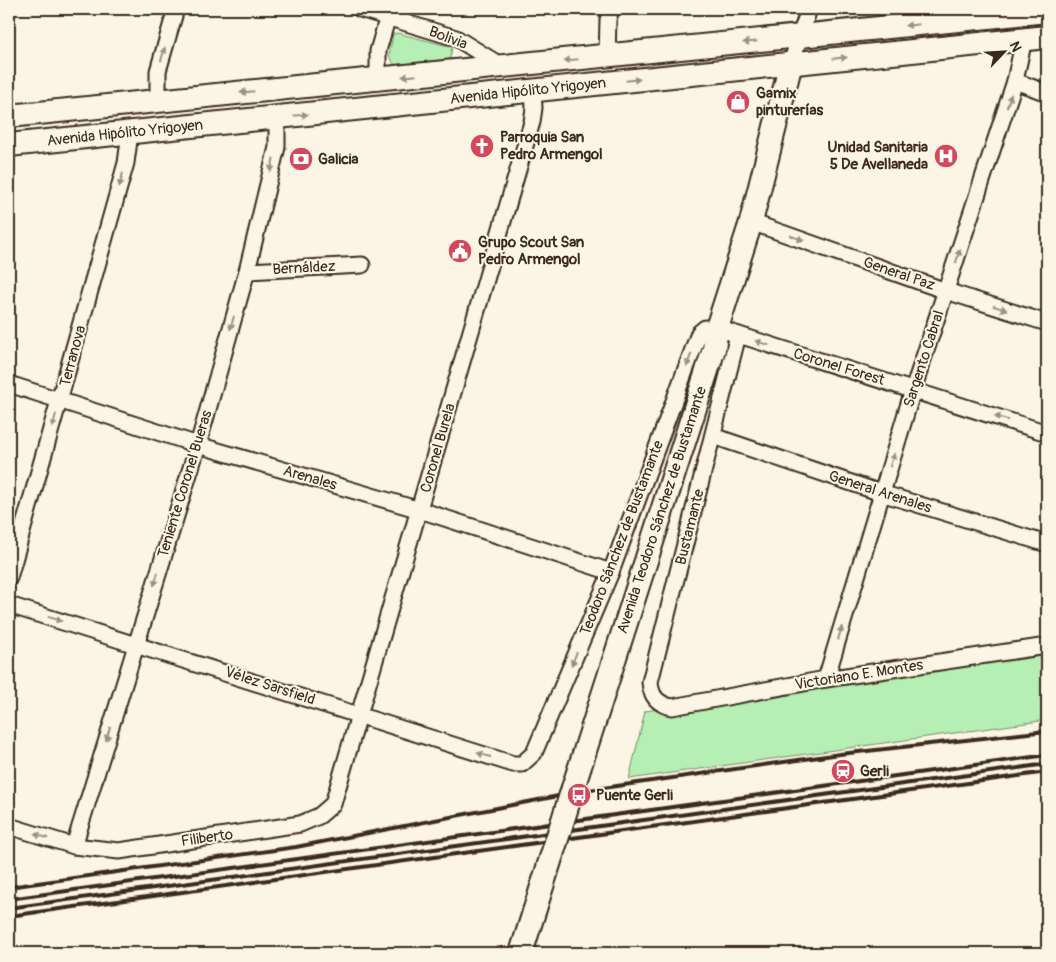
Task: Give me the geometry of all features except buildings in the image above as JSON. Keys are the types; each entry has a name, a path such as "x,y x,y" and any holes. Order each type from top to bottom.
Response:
{"main road":[{"name":"Avenida Hipólito Yrigoyen","path":"9,116 1047,11"},
{"name":"Avenida Hipólito Yrigoyen","path":"9,146 1047,37"},
{"name":"Avenida Teodoro Sánchez de Bustamante","path":"521,953 714,348 728,332 751,222 791,63"}],"street":[{"path":"158,101 158,71 176,9"},
{"name":"Bolivia","path":"360,9 388,13 456,38 503,67"},
{"path":"607,56 608,20 611,9"},
{"path":"791,63 808,9"},
{"path":"378,79 378,51 388,13"},
{"name":"Sargento Cabral","path":"826,680 913,390 1015,81 1024,39"},
{"path":"1015,81 1047,92"},
{"name":"Coronel Burela","path":"333,804 532,122 534,108 533,90"},
{"name":"Teniente Coronel Bueras","path":"74,846 198,445 247,270 277,147 277,117"},
{"name":"Terranova","path":"9,578 126,163 130,132"},
{"name":"General Paz","path":"751,222 946,291 1047,323"},
{"name":"Bernáldez","path":"247,270 362,265"},
{"name":"Teodoro Sánchez de Bustamante","path":"530,759 611,572 699,333 705,328 728,332"},
{"name":"Coronel Forest","path":"728,332 1047,433"},
{"name":"Bustamante","path":"672,707 663,705 656,700 651,691 650,682 713,436 728,332"},
{"name":"Arenales","path":"9,384 198,445 420,510 611,572"},
{"name":"General Arenales","path":"713,436 882,493 1047,544"},
{"name":"Vélez Sarsfield","path":"9,605 513,764 522,764 530,759"},
{"name":"Victoriano E. Montes","path":"672,707 826,680 1047,646"},
{"name":"Filiberto","path":"9,826 74,846 119,850 300,824 319,816 333,804"}],"green space":[{"path":"397,33 452,47 450,59 395,65 389,56 393,34"},
{"path":"1047,653 1047,720 629,779 645,711"}],"railway":[{"path":"9,887 296,847 589,790 840,754 1047,731"},
{"path":"9,899 1047,755"},
{"path":"9,908 1047,764"},
{"path":"9,916 1047,772"}],"place":[{"name":"Gamix pinturerías","path":"738,102"},
{"name":"Parroquia San Pedro Armengol","path":"482,146"},
{"name":"Unidad Sanitaria 5 De Avellaneda","path":"946,156"},
{"name":"Galicia","path":"301,159"},
{"name":"Grupo Scout San Pedro Armengol","path":"460,251"},
{"name":"Gerli","path":"843,771"},
{"name":"Puente Gerli","path":"579,795"}]}
